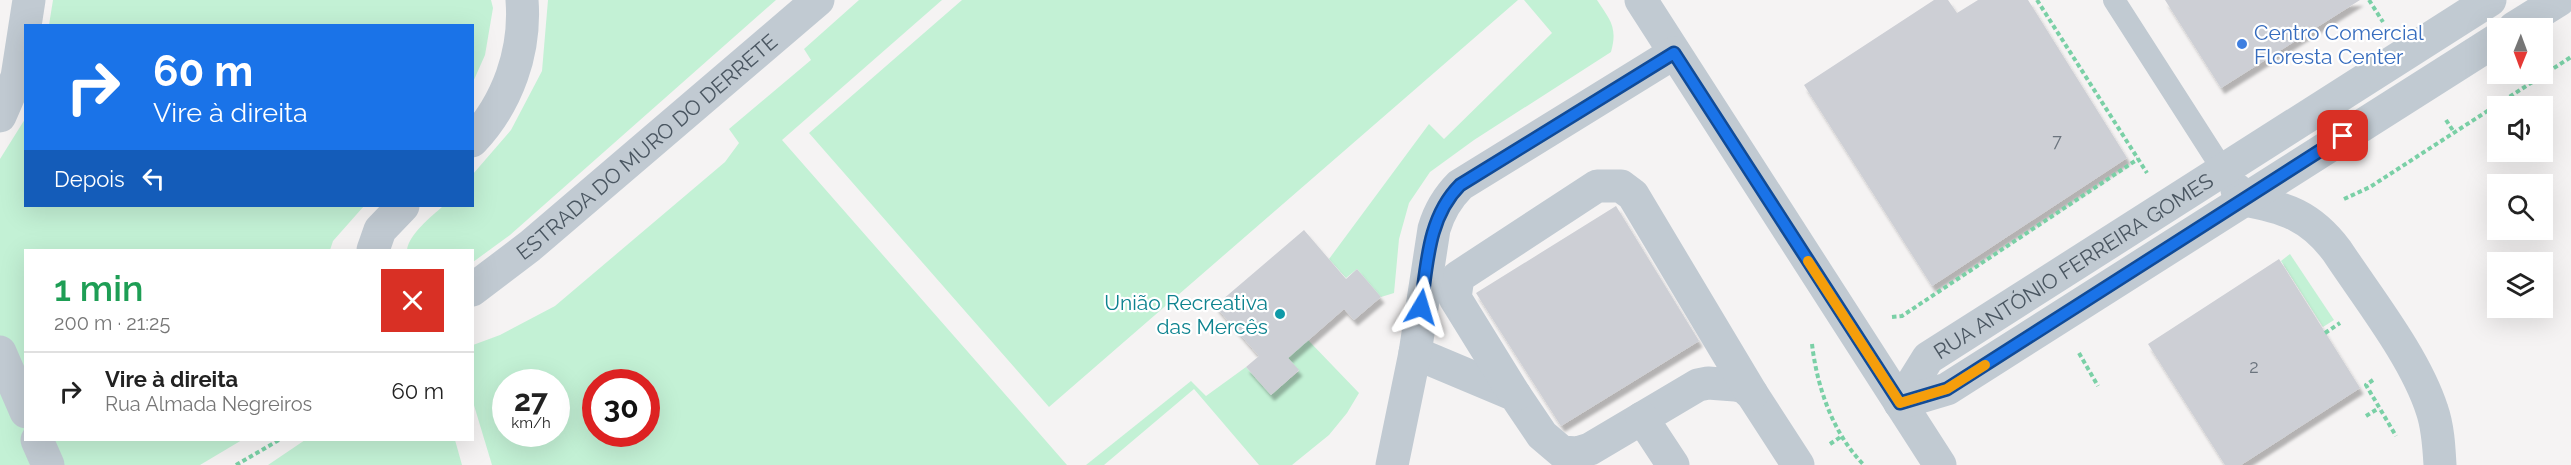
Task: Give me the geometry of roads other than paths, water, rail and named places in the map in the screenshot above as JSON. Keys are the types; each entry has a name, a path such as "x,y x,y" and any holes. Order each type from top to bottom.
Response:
{"street":[{"path":"25,24 29,0"},
{"path":"474,138 498,108 513,74 521,37 522,0"},
{"name":"ESTRADA DO MURO DO DERRETE","path":"474,288 530,246 818,0"},
{"path":"1641,0 1940,465"},
{"name":"RUA ANTÓNIO FERREIRA GOMES","path":"1900,403 1928,358 2490,0"},
{"path":"2530,18 2559,0"},
{"path":"0,116 17,77 24,32"},
{"name":"RUA ANTÓNIO FERREIRA GOMES","path":"1900,403 1947,389 2487,46"},
{"path":"1392,465 1415,353 1434,229 1438,215 1451,194 1460,185 1674,53"},
{"path":"2223,170 2243,200 2280,208 2309,220 2337,250 2402,350 2424,389 2433,411 2440,465"},
{"path":"1752,394 1744,387 1735,385 1708,383 1698,386 1590,449 1577,453 1562,452 1542,435 1455,298 1458,277 1597,186 1621,186 1633,195 1752,394 1798,465"},
{"path":"373,249 380,230 402,207"},
{"path":"0,352 24,407"},
{"path":"1415,353 1515,395"},
{"path":"1642,418 1673,465"},
{"path":"37,441 48,465"}],"lane":[{"path":"2114,0 2223,170"}],"place":[{"name":"Centro Comercial Floresta Center","path":"2242,44"},
{"name":"União Recreativa das Mercês","path":"1280,314"}]}
